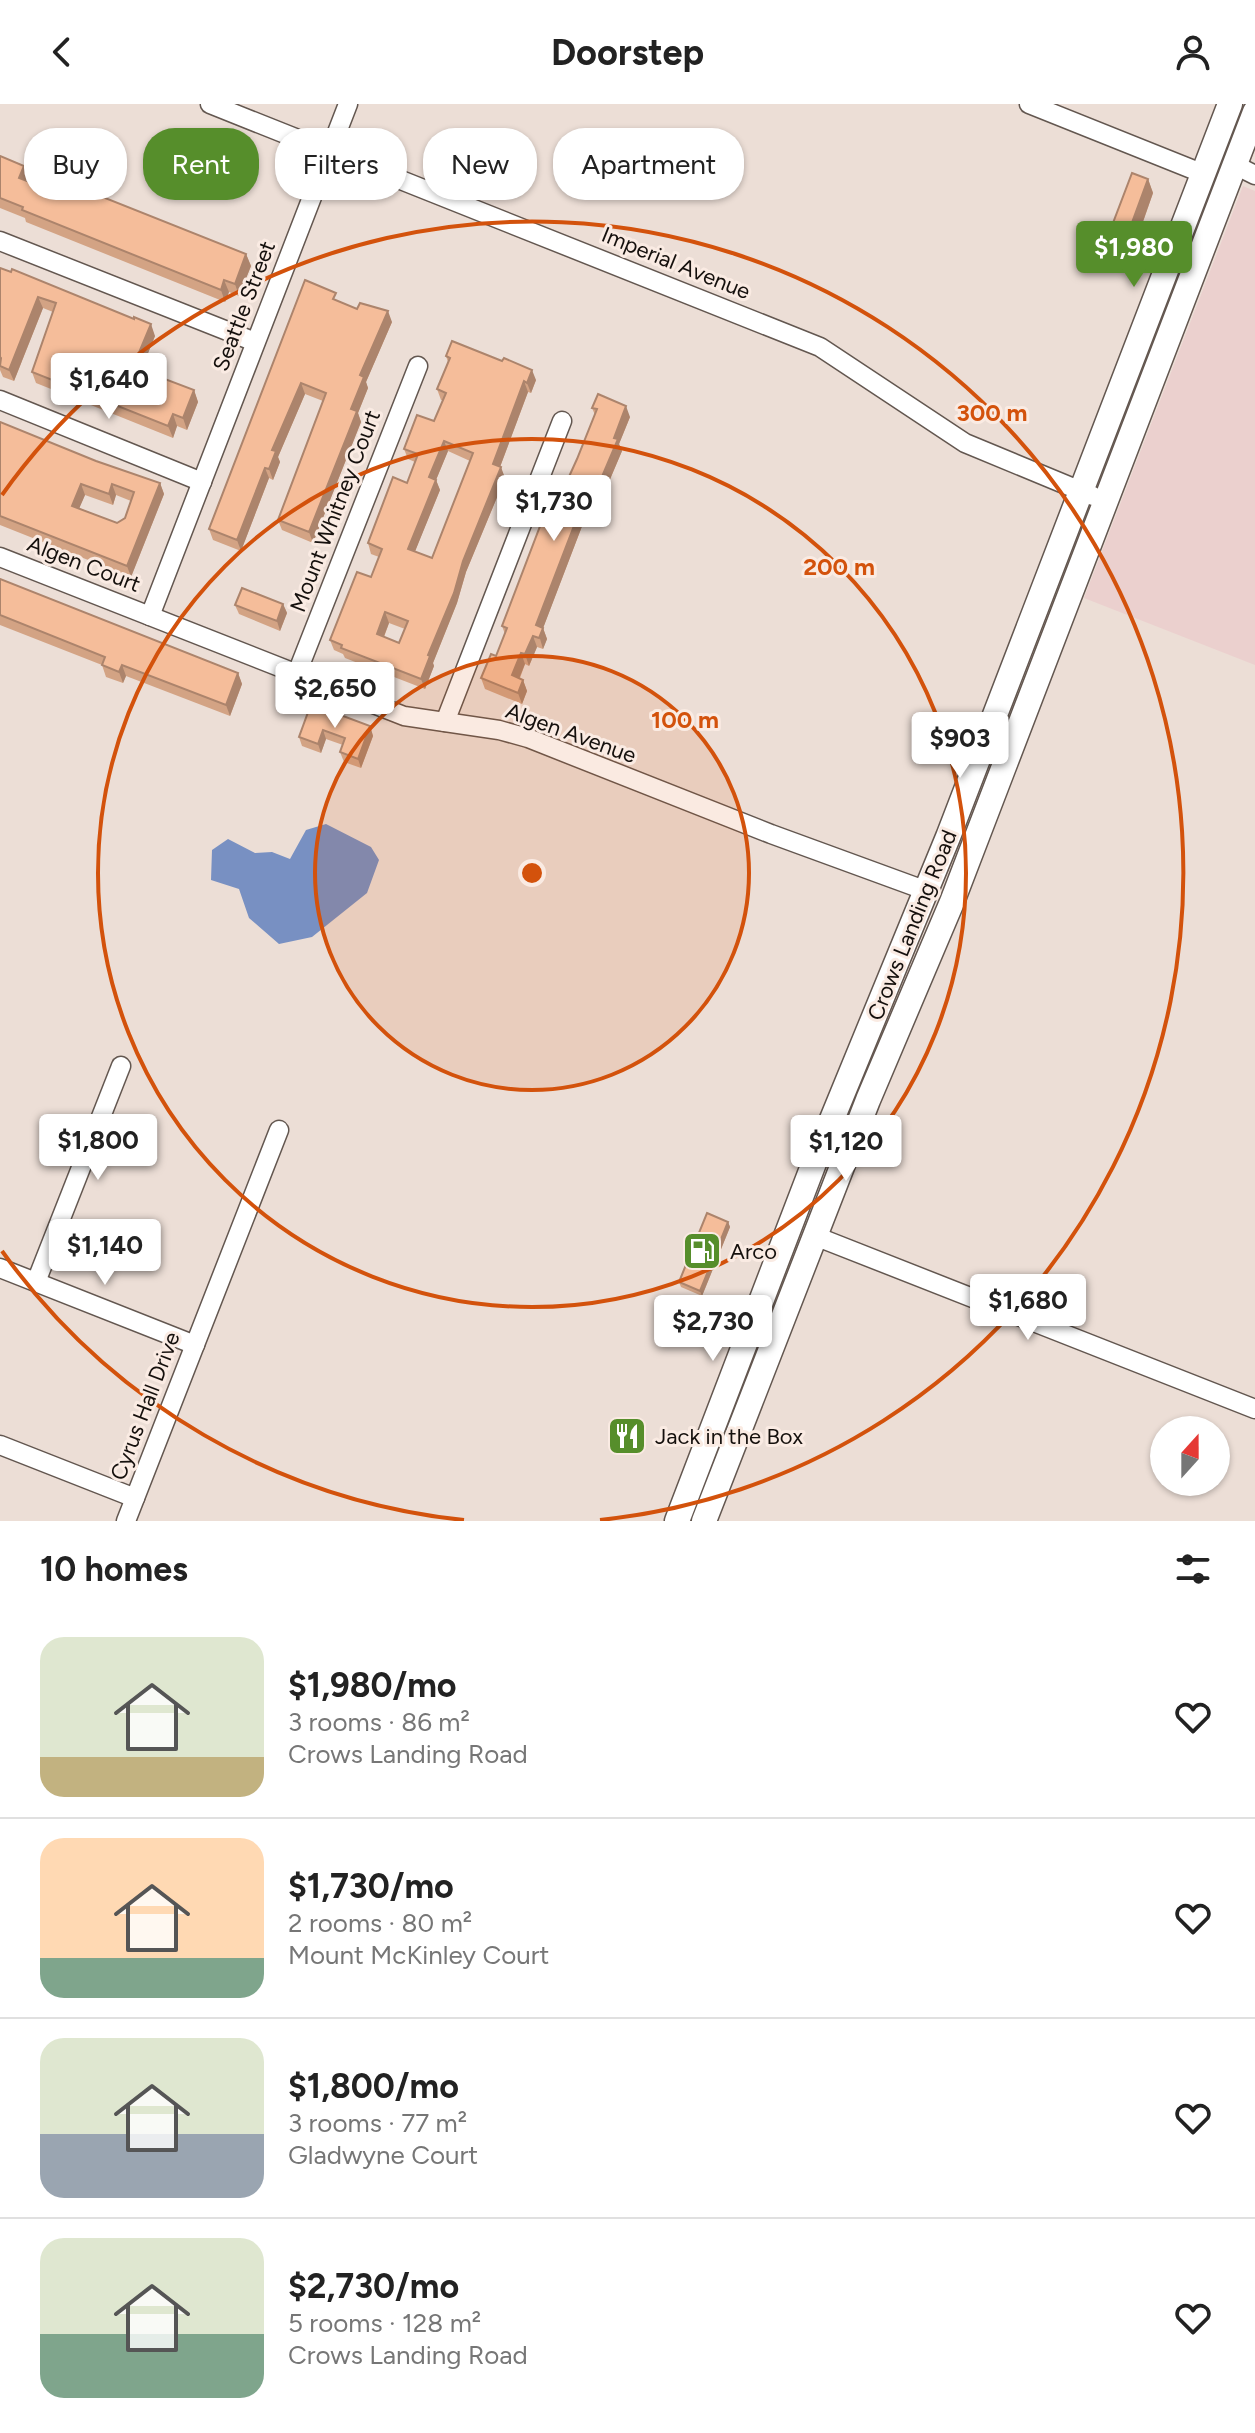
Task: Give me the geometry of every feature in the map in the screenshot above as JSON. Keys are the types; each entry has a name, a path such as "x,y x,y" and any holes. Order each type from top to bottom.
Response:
{"main road":[{"name":"Crows Landing Road","path":"677,1521 814,1163 1000,705 1230,104"},
{"path":"1245,104 1229,156 1245,170"},
{"name":"Crows Landing Road","path":"704,1521 868,1100 972,851 1198,260 1245,170 1255,112"},
{"path":"1198,260 1194,250 1213,185 1204,174"},
{"path":"1129,441 1124,430 1145,359 1146,324"},
{"path":"972,851 969,829 1003,731 1000,705"},
{"path":"916,987 914,972 934,913 933,898 927,891"},
{"path":"814,1163 821,1170 822,1180 817,1231"}],"street":[{"name":"Imperial Avenue","path":"210,104 275,129"},
{"name":"Seattle Street","path":"339,128 348,104"},
{"path":"1029,104 1204,174"},
{"name":"Imperial Avenue","path":"407,182 820,347 965,443 1106,501"},
{"name":"Seattle Street","path":"150,616 311,200"},
{"path":"0,241 255,342"},
{"name":"Mount Whitney Court","path":"297,673 418,366"},
{"path":"0,400 202,482"},
{"path":"445,722 562,421"},
{"name":"Algen Court","path":"0,557 150,616"},
{"name":"Algen Avenue","path":"150,616 404,716 499,730 528,738 771,834 927,891"},
{"path":"36,1282 121,1066"},
{"name":"Cyrus Hall Drive","path":"126,1521 279,1130"},
{"path":"817,1231 1255,1409"},
{"path":"0,1268 195,1345"},
{"path":"0,1445 135,1498"}],"shaded area":[{"path":"1243,186 1255,191 1255,665 1084,598"}],"water":[{"path":"326,824 371,847 379,860 367,893 312,937 279,944 249,918 239,889 211,880 212,850 228,839 255,853 272,852 290,859 306,830"}],"building":[{"path":"0,156 24,166 19,178 24,180 24,200 110,200 246,254 235,284 224,280 221,290 22,210 23,207 0,198"},
{"path":"1132,173 1148,179 1119,258 1102,252"},
{"path":"0,268 11,272 12,269 151,324 133,367 194,390 183,418 173,414 168,426 32,372 56,303 38,297 9,370 0,366"},
{"path":"305,280 336,293 333,299 357,309 360,303 388,311 360,375 364,377 351,409 357,411 309,532 278,520 326,393 301,383 272,450 276,451 269,469 265,468 237,540 209,529"},
{"path":"452,341 532,370 527,383 524,381 493,464 501,467 421,679 341,648 342,645 330,640 357,572 371,577 382,549 368,543 393,477 407,483 418,454 404,449 417,415 434,421 446,393 437,389 450,358 446,356","holes":["444,441 473,453 432,558 408,549 436,480 429,477","385,612 408,621 399,643 377,634"]},
{"path":"598,394 626,406 614,438 618,439 587,512 580,510 536,625 543,628 539,638 533,636 525,654 521,653 512,675 523,680 518,693 481,678 491,654 496,656 507,628 502,626 550,500 556,487 563,490 597,409 592,408"},
{"path":"0,422 160,483 127,566 0,516","holes":["81,484 109,494 112,484 134,492 125,518 117,523 72,506"]},
{"path":"0,579 238,673 226,705 122,665 119,672 102,665 105,657 0,615"},
{"path":"242,588 283,604 277,621 235,605"},
{"path":"311,704 370,726 358,759 340,752 345,738 323,730 318,744 299,737"},
{"path":"707,1213 728,1222 700,1291 679,1282"}],"place":[{"name":"Arco","path":"702,1251"},
{"name":"Jack in the Box","path":"627,1436"}]}
